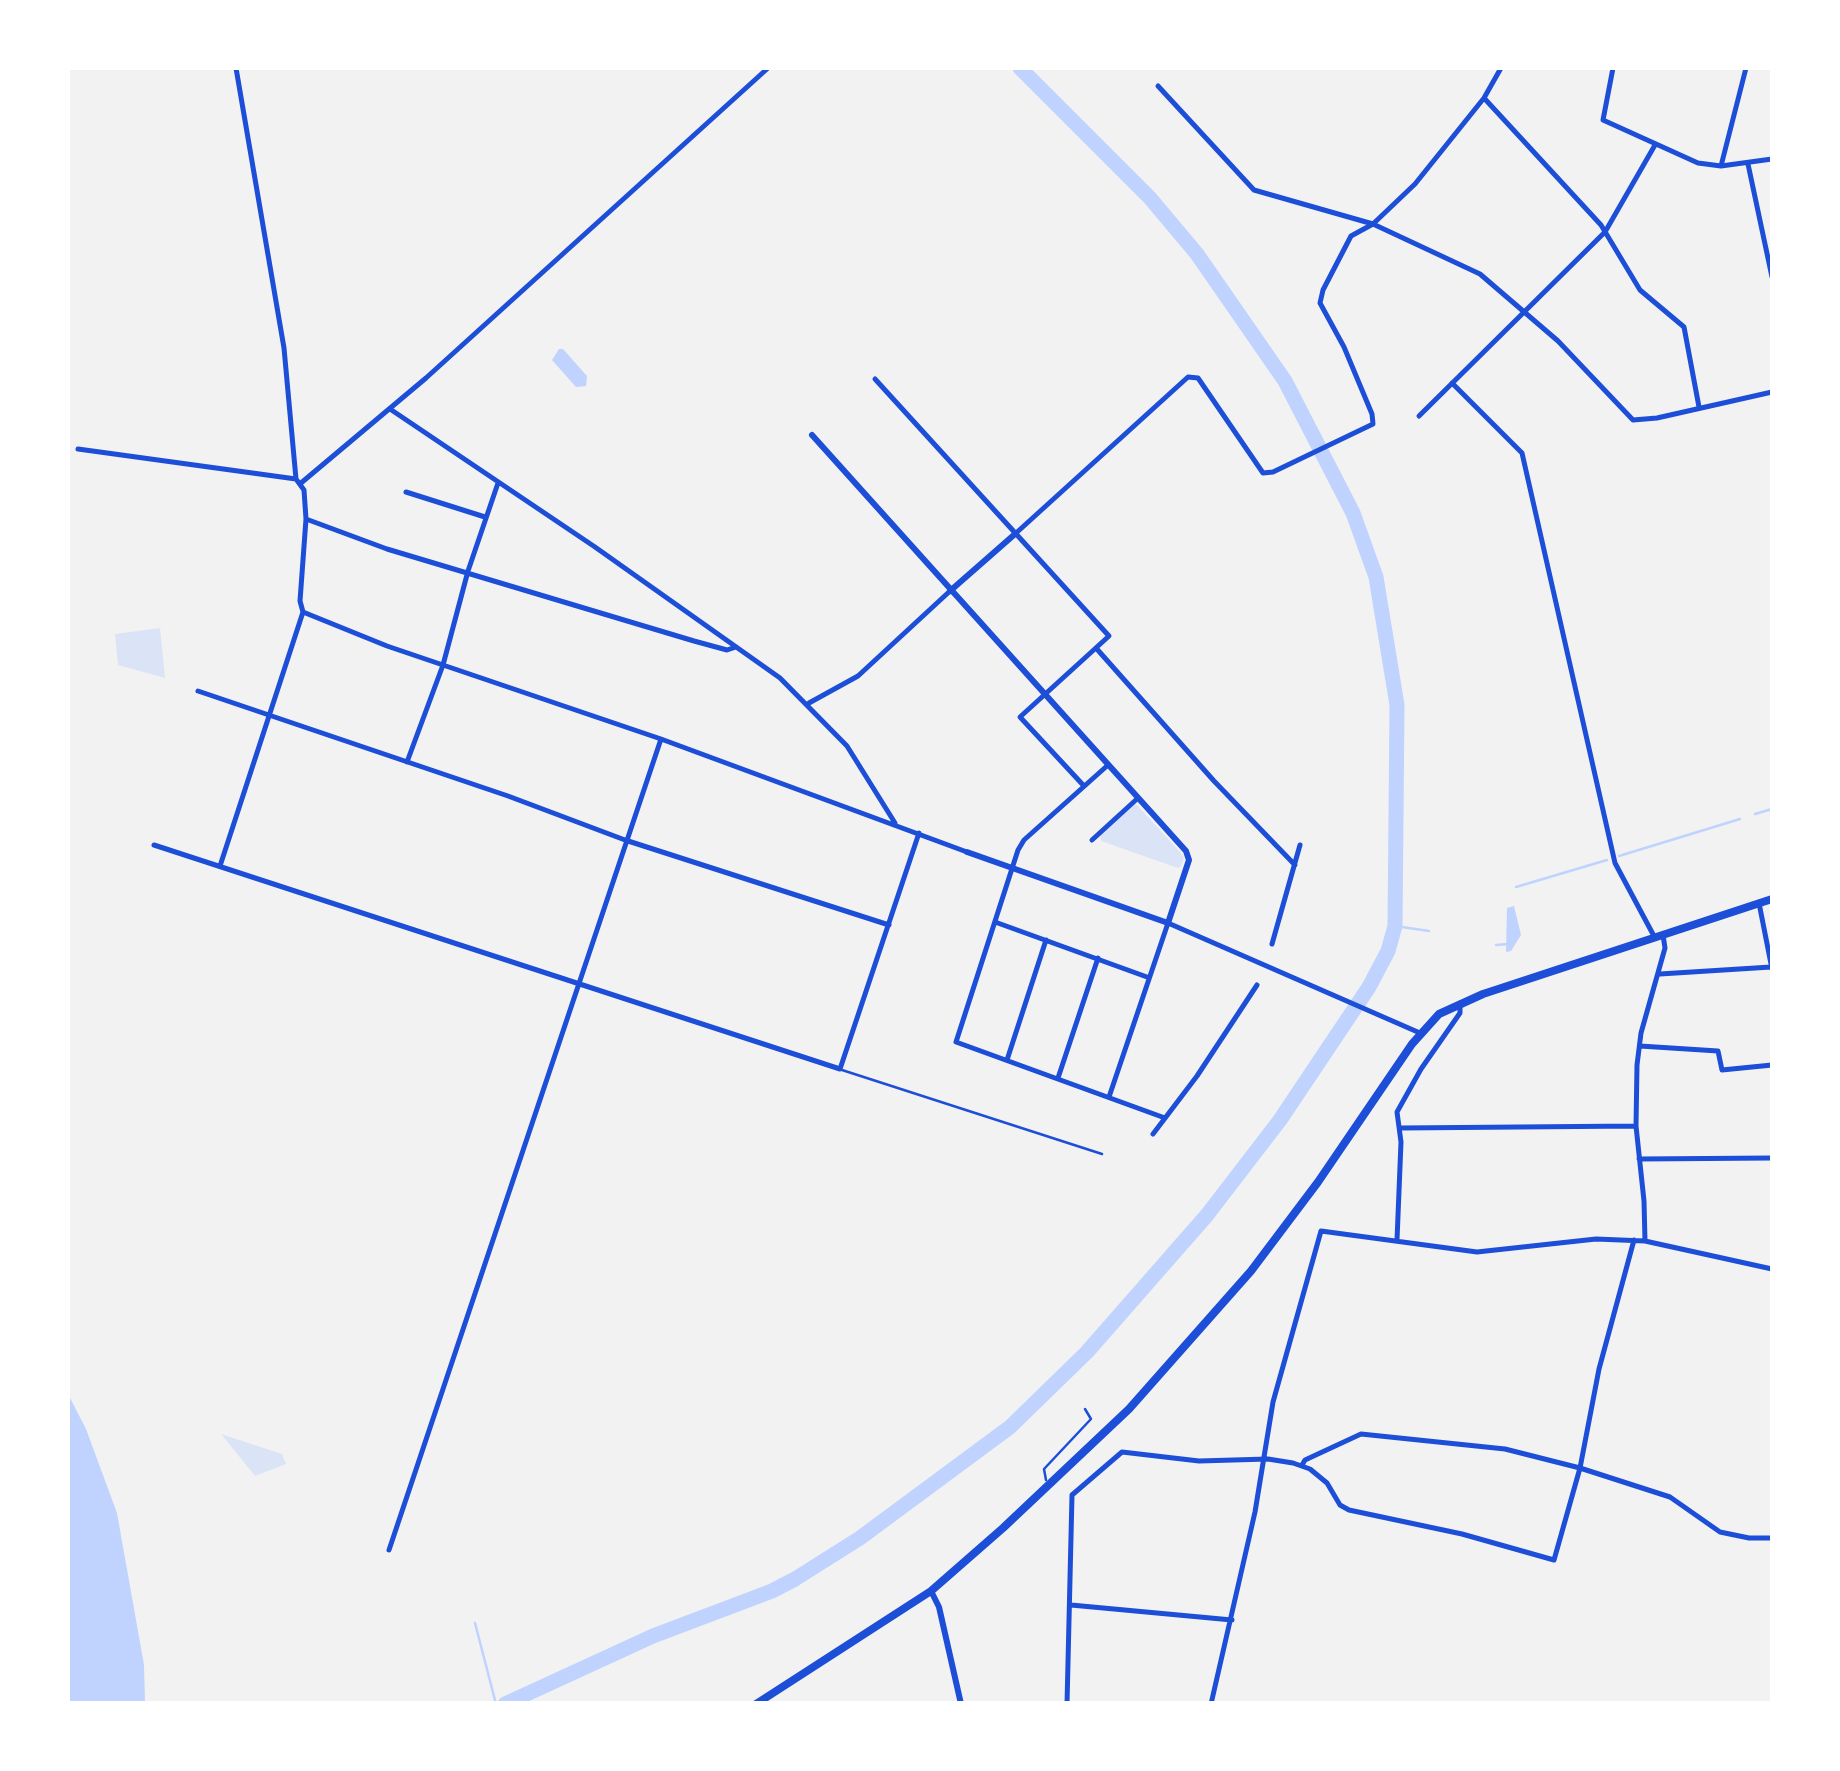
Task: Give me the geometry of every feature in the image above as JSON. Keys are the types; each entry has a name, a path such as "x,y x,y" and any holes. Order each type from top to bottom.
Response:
{"main road":[{"path":"756,1704 931,1591 1129,1410 1251,1272 1420,1033 1439,1014 1460,1003 1772,899"}],"street":[{"path":"220,866 303,612 300,601 307,498 298,481 284,348 236,68"},
{"path":"78,449 298,481 390,410 768,68"},
{"path":"808,704 858,676 1188,376 1198,378 1263,473 1273,472 1372,424 1372,414 1344,347 1320,304 1323,290 1351,236 1373,224 1416,184 1484,98 1501,68"},
{"path":"1613,68 1604,120 1698,164 1748,164 1772,158"},
{"path":"1721,166 1746,68"},
{"path":"1158,86 1254,190 1373,224 1480,274 1558,341 1632,420 1772,392"},
{"path":"1484,98 1605,232 1640,290 1684,327 1699,408"},
{"path":"1419,416 1605,232 1655,145"},
{"path":"1748,164 1772,277"},
{"path":"876,379 1109,636 1020,717 1084,786"},
{"path":"1452,384 1522,453 1615,862 1665,948 1640,1046 1636,1126 1644,1241"},
{"path":"390,410 780,678 847,746 895,823"},
{"path":"812,435 1189,856 1110,1097"},
{"path":"408,762 444,665 468,572 498,482"},
{"path":"406,492 485,517"},
{"path":"306,519 387,549 694,641 727,650 736,647"},
{"path":"303,612 1168,923 1420,1033"},
{"path":"1096,648 1295,865"},
{"path":"198,691 625,840 889,926"},
{"path":"389,1550 661,739"},
{"path":"1108,765 1024,840 956,1042 1166,1118"},
{"path":"1092,840 1138,798"},
{"path":"154,846 840,1069 919,833"},
{"path":"1272,944 1300,845"},
{"path":"1659,973 1772,968 1758,903"},
{"path":"995,922 1148,978"},
{"path":"1007,1060 1046,940"},
{"path":"1058,1078 1098,958"},
{"path":"1153,1134 1257,985"},
{"path":"1396,1240 1400,1105 1460,1014 1460,1003"},
{"path":"1640,1046 1718,1052 1722,1070 1772,1065"},
{"path":"1401,1128 1636,1126"},
{"path":"1639,1159 1772,1158"},
{"path":"1212,1704 1273,1402 1319,1235 1325,1230 1477,1252 1596,1239 1634,1240 1772,1270"},
{"path":"1067,1704 1072,1495 1122,1452 1199,1461 1263,1460 1302,1465 1327,1482 1340,1504 1349,1510 1462,1534 1554,1560 1634,1240"},
{"path":"1302,1465 1361,1434 1506,1450 1580,1468 1670,1497 1720,1532 1772,1538"},
{"path":"931,1591 939,1607 961,1704"},
{"path":"1070,1604 1232,1620"}],"lane":[{"path":"840,1069 1102,1154"},
{"path":"1051,1484 1044,1469 1092,1419 1085,1409"}],"shaded area":[{"path":"160,628 165,678 118,665 115,634"},
{"path":"1134,805 1181,853 1181,866 1101,841 1100,835"},
{"path":"221,1434 282,1454 286,1464 255,1476"}],"water":[{"path":"559,349 587,376 586,386 576,387 552,360"},
{"path":"1514,906 1521,935 1511,951 1506,952 1507,908"},
{"path":"68,1394 86,1429 117,1513 144,1665 145,1703 68,1703"}],"waterway":[{"path":"505,1704 653,1636 795,1579 860,1538 1010,1427 1087,1352 1207,1215 1280,1120 1369,987 1388,951 1395,926 1397,705 1376,577 1353,513 1285,381 1197,254 1150,198 1020,68"},
{"path":"1755,814 1772,809"},
{"path":"1619,856 1740,819"},
{"path":"1516,887 1607,860"},
{"path":"1395,926 1429,931"},
{"path":"1496,945 1509,944"},
{"path":"475,1623 496,1704"}]}
